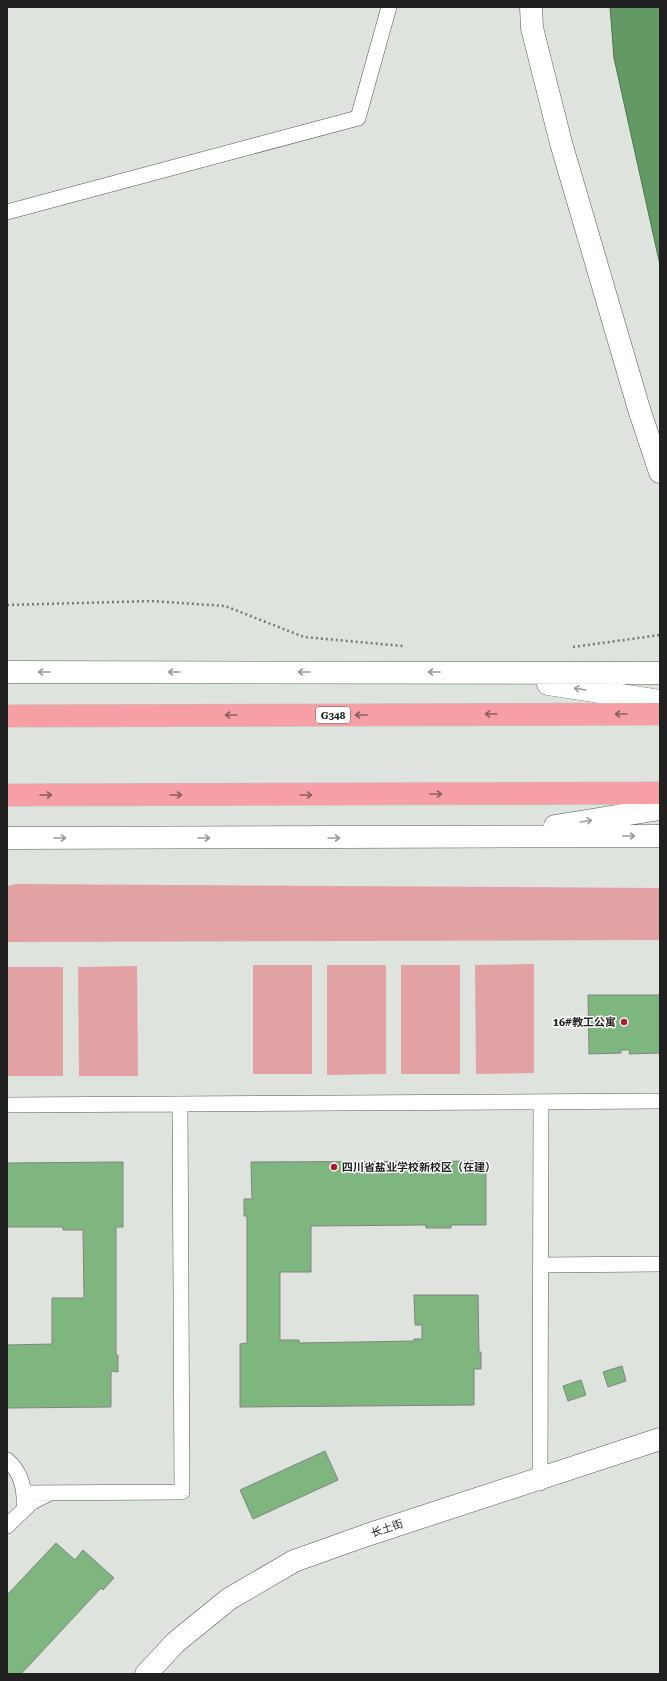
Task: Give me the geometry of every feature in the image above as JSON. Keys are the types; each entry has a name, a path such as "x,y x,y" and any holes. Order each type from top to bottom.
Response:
{"highway":[{"name":"G348","path":"7,716 660,714"},
{"path":"7,795 660,793"}],"street":[{"path":"531,7 532,28 561,143 639,409 660,472"},
{"path":"7,672 473,672 660,674"},
{"path":"473,672 660,701"},
{"path":"478,837 660,809"},
{"path":"7,838 660,836"},
{"name":"长土街","path":"146,1674 176,1642 229,1598 294,1561 367,1535 540,1481 660,1439"}],"lane":[{"path":"7,212 358,118 389,7"},
{"path":"7,1105 660,1101"},
{"path":"540,1481 541,1102"},
{"path":"24,1493 182,1492 180,1104"},
{"path":"540,1265 660,1264"},
{"path":"7,1460 17,1470 24,1493 23,1509"},
{"path":"7,1526 23,1509 42,1496 51,1493"}],"path":[{"path":"7,605 152,601 225,606 304,637 409,647"},
{"path":"567,648 660,635"}],"shaded area":[{"path":"610,7 660,7 660,265 614,58"},
{"path":"16,884 660,888 660,940 7,942 7,886"},
{"path":"534,964 534,1073 476,1074 475,965"},
{"path":"253,965 312,965 312,1074 253,1074"},
{"path":"327,965 386,965 386,1074 327,1075"},
{"path":"401,965 460,965 460,1074 401,1074"},
{"path":"137,966 138,1076 79,1076 78,967"},
{"path":"7,967 63,967 63,1076 7,1076"}],"building":[{"name":"16#教工公寓","path":"588,995 660,995 660,1053 629,1054 630,1050 621,1050 621,1053 589,1054"},
{"path":"486,1161 486,1225 451,1225 451,1228 426,1228 426,1225 311,1226 311,1272 280,1272 280,1340 299,1340 299,1343 414,1341 414,1339 422,1339 422,1325 415,1325 414,1295 478,1295 479,1352 481,1352 481,1369 474,1369 474,1405 240,1407 240,1344 247,1343 247,1216 244,1216 244,1199 252,1199 251,1162"},
{"path":"123,1162 123,1227 116,1227 116,1355 118,1355 118,1372 111,1371 111,1407 7,1408 7,1345 52,1344 52,1298 84,1298 83,1230 63,1230 63,1227 7,1227 7,1163"},
{"path":"622,1366 626,1381 608,1387 603,1372"},
{"path":"581,1380 586,1395 568,1401 563,1386"},
{"path":"325,1451 338,1480 253,1519 240,1490"},
{"path":"56,1543 75,1560 83,1550 114,1578 103,1590 101,1588 21,1674 7,1674 7,1595"}],"place":[{"name":"16#教工公寓","path":"624,1022"},
{"name":"四川省盐业学校新校区（在建）","path":"334,1167"}]}
